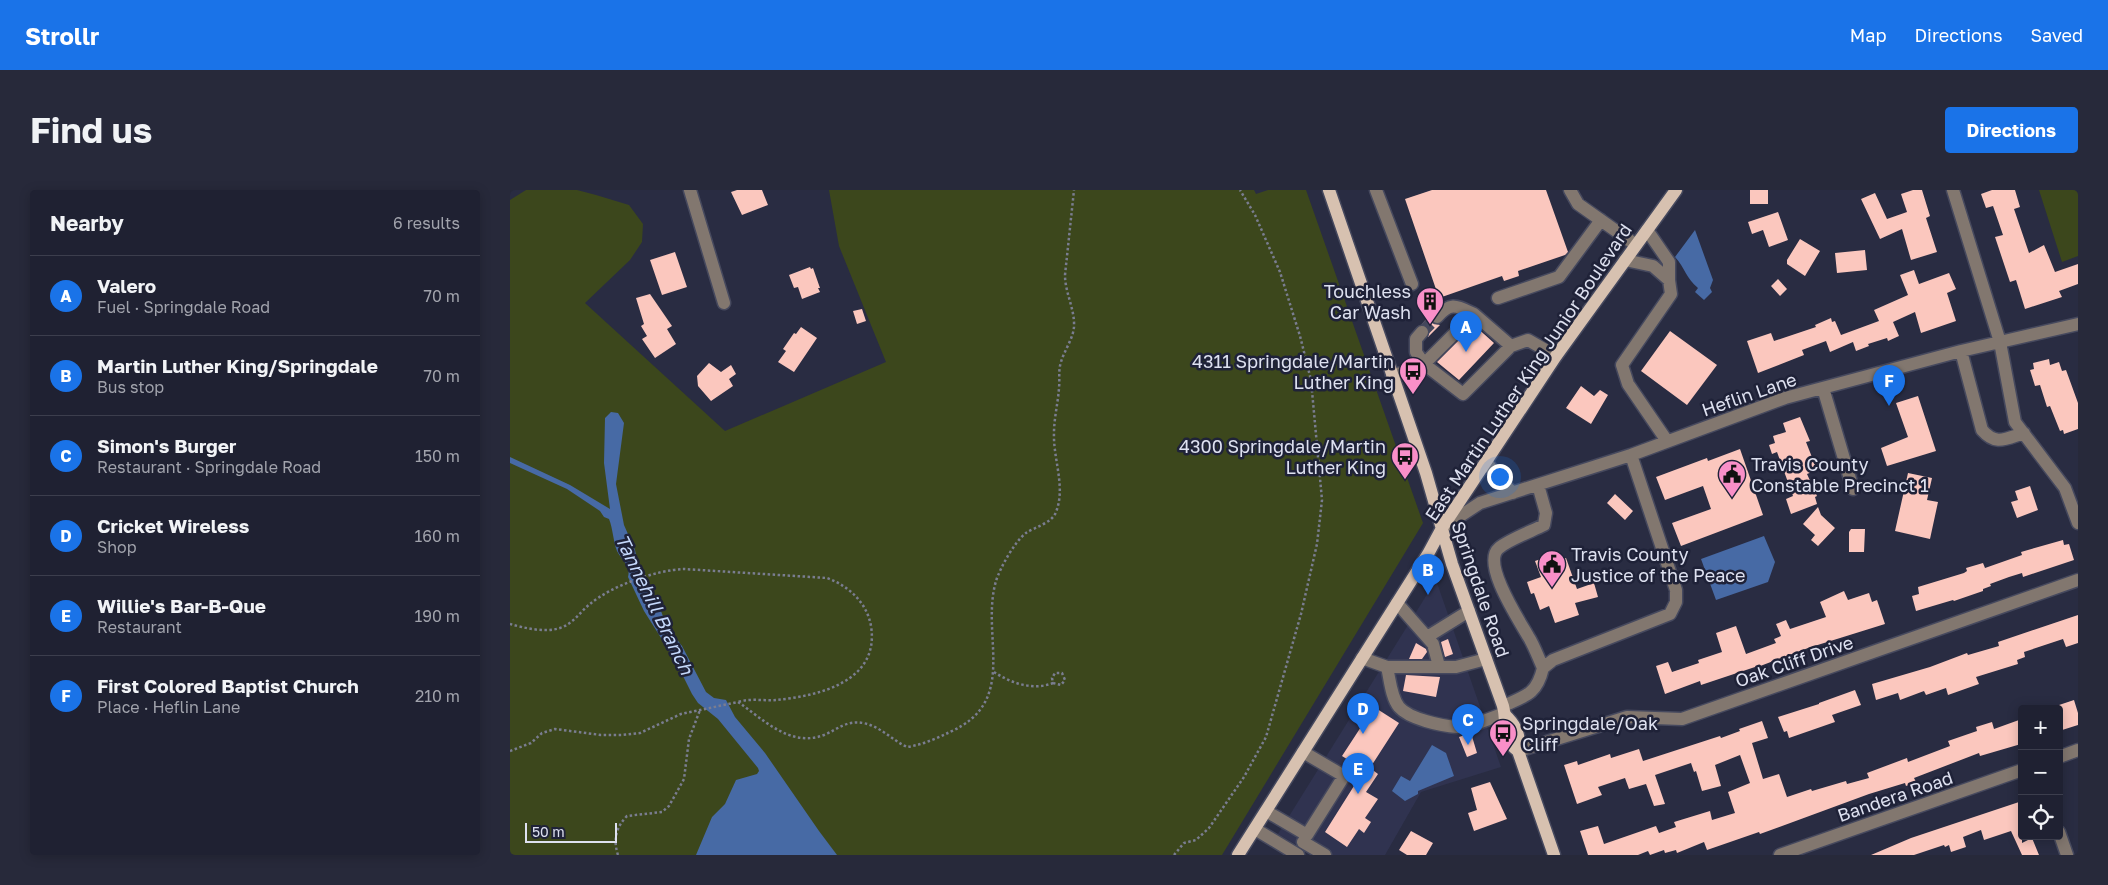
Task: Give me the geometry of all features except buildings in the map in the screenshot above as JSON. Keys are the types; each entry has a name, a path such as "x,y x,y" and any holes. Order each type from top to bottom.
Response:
{"main road":[{"name":"Springdale Road","path":"1329,190 1426,473 1452,564 1504,711 1513,722 1518,734 1520,741 1518,751 1554,855"},
{"name":"East Martin Luther King Junior Boulevard","path":"1238,855 1428,554 1442,528 1556,356 1676,190"}],"street":[{"path":"690,190 724,304"},
{"path":"1376,190 1412,284"},
{"path":"1570,190 1578,204 1636,245"},
{"path":"1953,190 2000,342 2015,422 2065,488 2078,523"},
{"path":"1498,298 1560,277 1601,220"},
{"path":"1647,230 1669,262 1671,294 1622,365 1628,384 1668,441"},
{"path":"1625,260 1653,266 1669,280"},
{"path":"1437,317 1445,308 1456,306 1474,314 1511,346"},
{"path":"1392,375 1412,371 1424,364 1474,314"},
{"name":"Heflin Lane","path":"1442,528 1480,503 1631,455 1785,398 1961,351 2078,324"},
{"path":"1422,332 1416,339 1416,352 1424,364 1463,394 1511,346 1528,340 1556,356"},
{"path":"1961,351 1982,430 1989,438 1997,441 2024,434"},
{"path":"1823,388 1853,489"},
{"path":"1387,667 1392,692 1398,706 1405,712 1425,721 1458,727 1504,711 1524,697 1536,688 1543,668 1553,660 1670,614 1676,602 1676,590 1631,455"},
{"path":"1487,462 1496,476 1513,493"},
{"path":"1538,485 1546,513 1544,525 1498,548 1494,556 1494,567 1514,614 1529,637 1543,668"},
{"name":"Oak Cliff Drive","path":"1518,751 1628,717 1682,719 2078,580"},
{"path":"1397,603 1433,644 1439,666"},
{"path":"1427,637 1469,611"},
{"path":"1362,658 1387,667 1456,666 1486,659"},
{"path":"2063,756 2078,750"},
{"path":"1255,829 1297,854 1344,776 1303,752"},
{"name":"Bandera Road","path":"1780,855 2018,771"},
{"path":"1266,811 1326,855"},
{"path":"2062,840 2067,855"}],"path":[{"path":"738,702 771,727 800,737 818,737 848,723 862,723 877,728 907,747 957,729 972,718 988,698 994,672 993,622 996,581 1019,539 1052,518 1056,514 1058,504 1060,491 1054,433 1060,386 1058,374 1074,329 1074,317 1065,285 1065,275 1074,190"},
{"path":"1174,855 1184,843 1196,840 1209,828 1244,777 1266,737 1301,614 1317,544 1322,500 1311,380 1300,336 1280,272 1255,215 1240,190"},
{"path":"510,624 548,630 559,629 569,624 588,605 600,597 627,584 672,569 684,569 816,576 840,583 866,608 872,632 870,653 860,669 844,682 827,690 786,698 733,702 681,714 640,733 608,735 555,729 542,733 531,743 510,751"},
{"path":"994,672 1004,678 1034,686 1053,683 1061,685 1065,680 1062,673 1055,673 1052,678 1053,683"},
{"path":"618,855 616,835 619,824 627,816 662,812 669,806 678,792 684,779 689,739 700,710"}],"shaded area":[{"path":"1436,580 1501,767 1421,792 1385,855 1314,855 1278,834"}],"green space":[{"path":"526,190 577,190 629,205 643,224 642,242 630,260 585,303 725,431 886,362 839,246 829,190 1254,190 1256,194 1268,190 1306,190 1423,523 1222,855 510,855 510,200"},
{"path":"2039,190 2078,190 2078,256 2062,262"}],"water":[{"path":"1695,230 1713,280 1710,288 1712,292 1704,300 1695,292 1698,288 1675,257"},
{"name":"Tannehill Branch","path":"611,412 618,413 624,423 616,484 624,525 635,550 638,565 658,603 667,627 682,646 706,692 714,698 726,700 735,717 765,753 837,855 696,855 712,817 725,804 736,780 757,774 758,768 718,719 698,703 692,694 675,660 644,611 628,577 627,566 617,551 609,519 567,489 510,463 510,457 570,485 610,509 604,463 605,418"},
{"path":"1764,536 1775,562 1768,582 1716,600 1701,559"},
{"path":"1432,745 1446,753 1454,776 1418,791 1418,794 1405,801 1392,791 1401,776 1410,781"}],"tunnel":[{"path":"1422,332 1437,317"}],"place":[{"name":"Touchless Car Wash","path":"1430,325"},
{"name":"Valero","path":"1466,352"},
{"name":"4311 Springdale/Martin Luther King","path":"1413,395"},
{"name":"First Colored Baptist Church","path":"1889,406"},
{"name":"4300 Springdale/Martin Luther King","path":"1405,480"},
{"name":"Travis County Constable Precinct 1","path":"1732,498"},
{"name":"Travis County Justice of the Peace","path":"1552,588"},
{"name":"Martin Luther King/Springdale","path":"1428,595"},
{"name":"Cricket Wireless","path":"1363,734"},
{"name":"Simon's Burger","path":"1468,745"},
{"name":"Springdale/Oak Cliff","path":"1503,757"},
{"name":"Willie's Bar-B-Que","path":"1358,794"}]}
